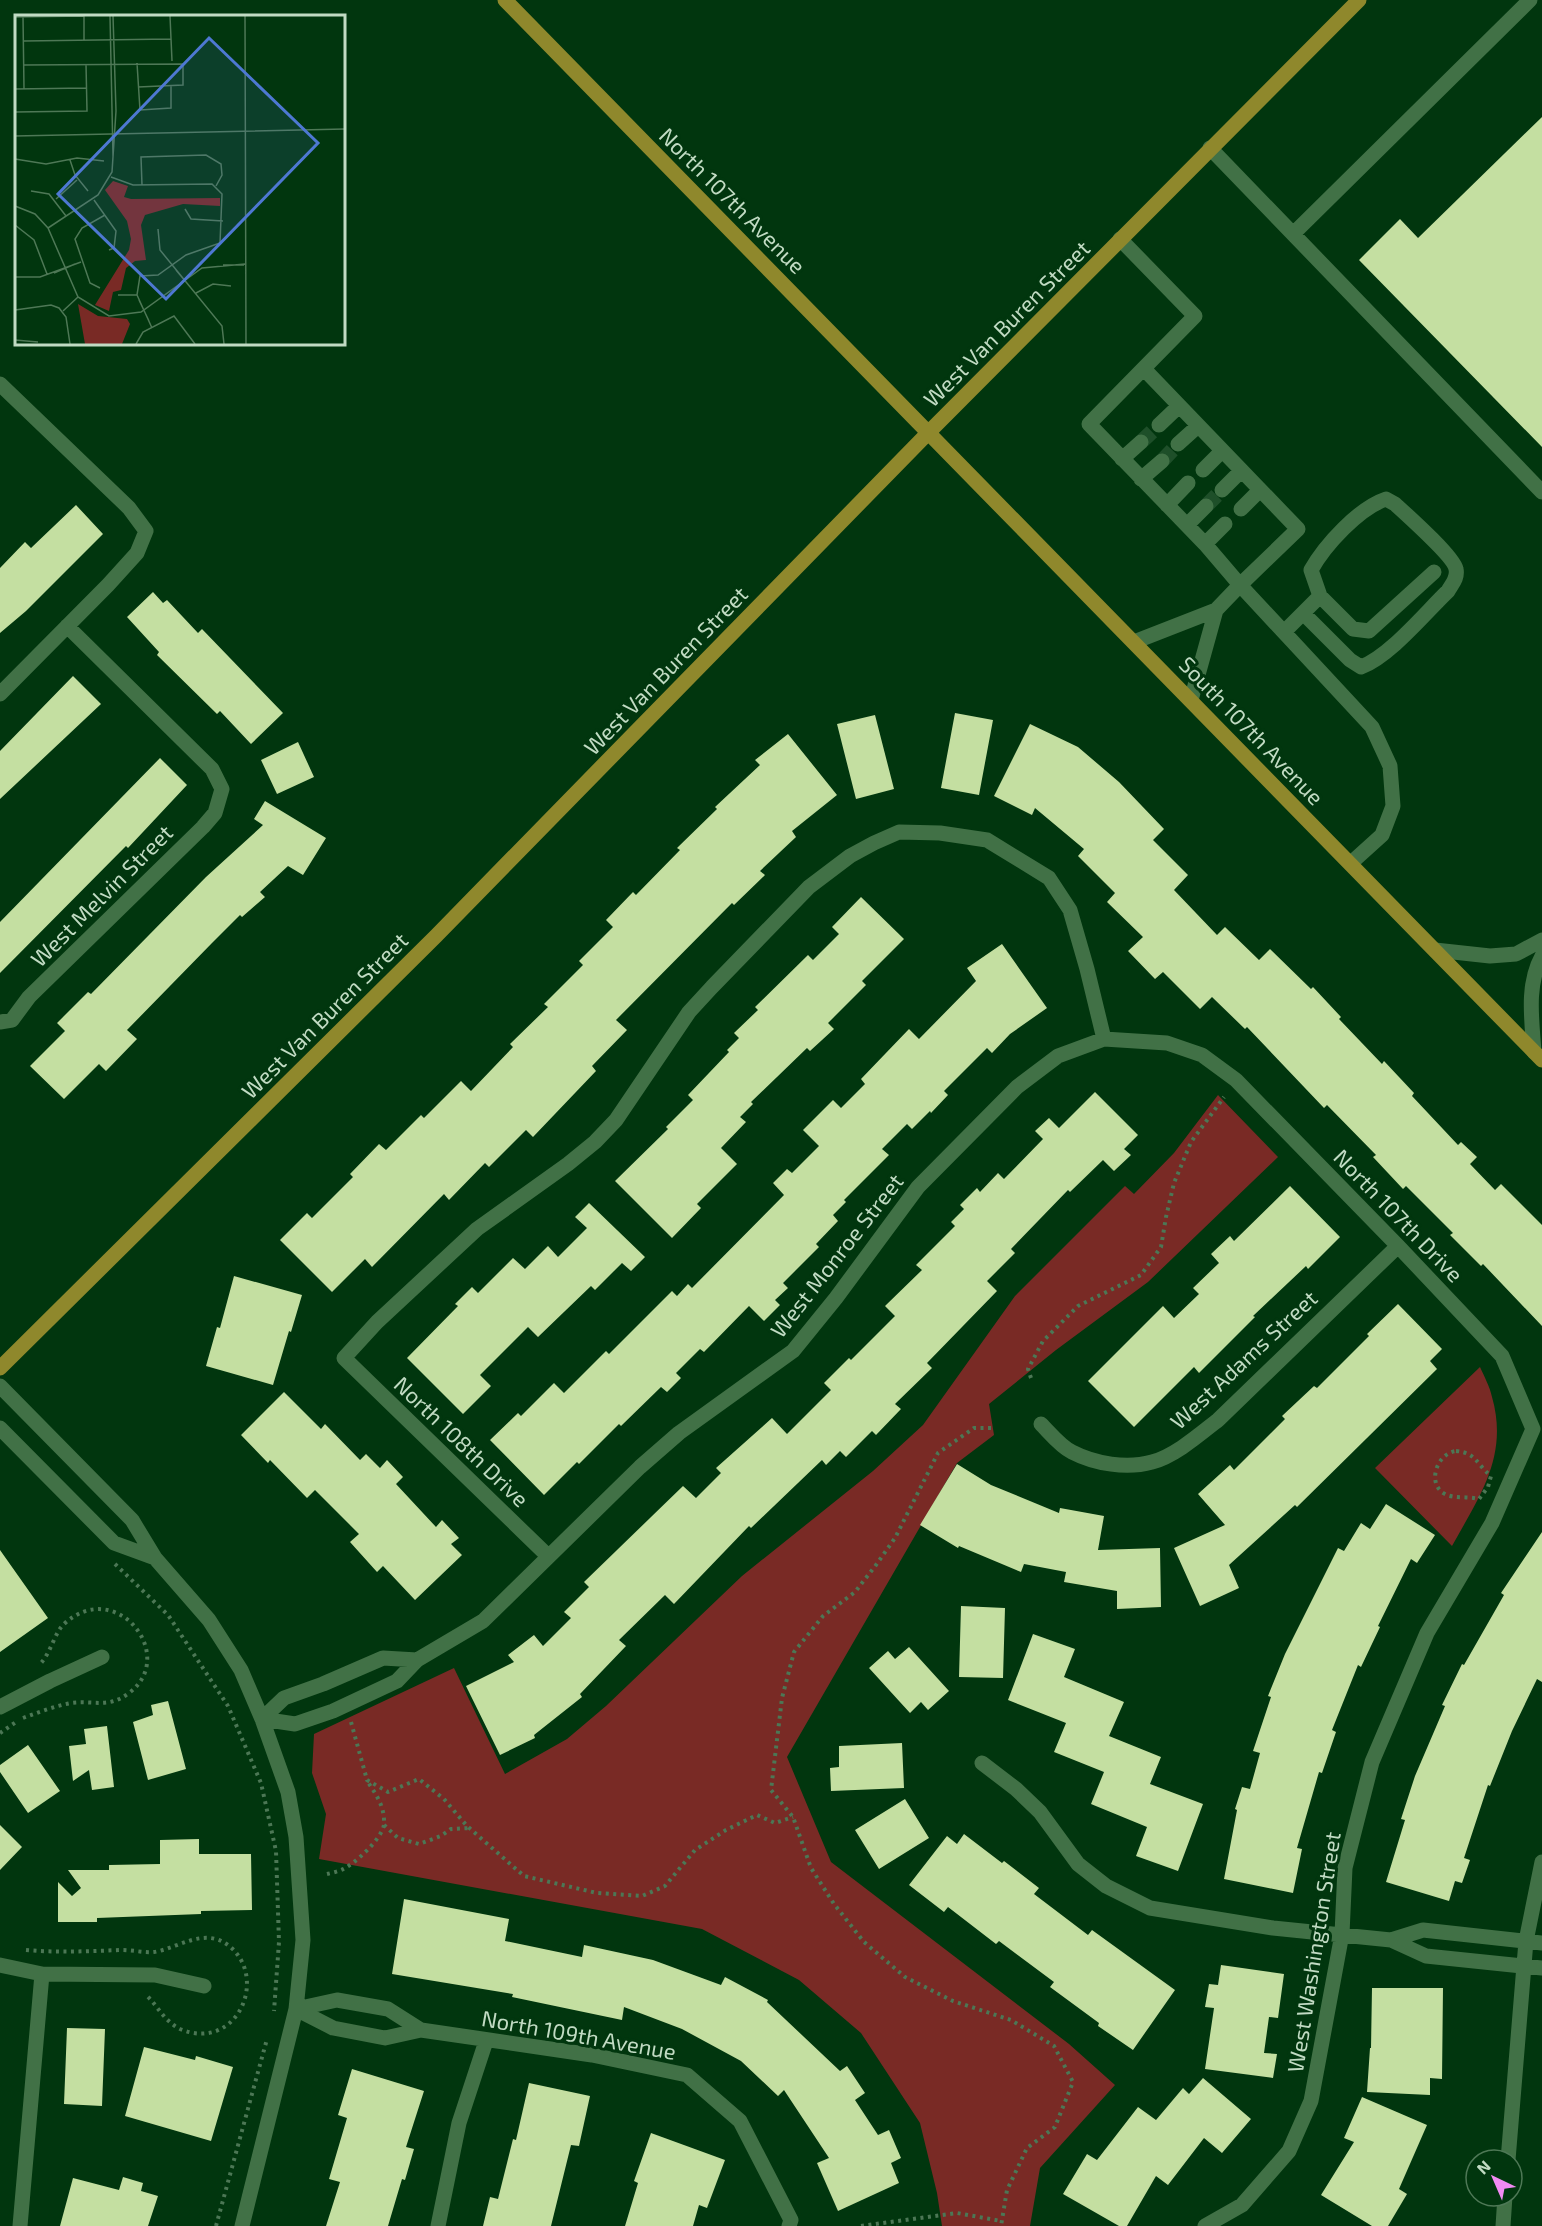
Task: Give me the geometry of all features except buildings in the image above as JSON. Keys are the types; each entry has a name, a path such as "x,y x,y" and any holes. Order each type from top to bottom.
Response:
{"main road":[{"name":"North 107th Avenue","path":"505,0 929,432"},
{"name":"West Van Buren Street","path":"0,1368 436,936 929,432 1359,0"},
{"name":"South 107th Avenue","path":"929,432 1538,1056"}],"street":[{"path":"1293,234 1530,0"},
{"path":"1210,148 1542,492"},
{"path":"1120,239 1195,316 1089,424 1205,544 1372,727 1390,766 1393,806 1382,835 1351,863"},
{"path":"1134,642 1216,610 1298,530 1144,369"},
{"path":"0,384 129,508 146,531 137,553 0,694"},
{"path":"1159,425 1179,406"},
{"path":"1178,444 1198,426"},
{"path":"1122,459 1141,442"},
{"path":"1203,470 1222,452"},
{"path":"1141,479 1162,460"},
{"path":"1222,490 1241,471"},
{"path":"1167,505 1188,483"},
{"path":"1241,509 1260,490"},
{"path":"1303,613 1350,660 1361,667 1371,664 1385,653 1448,591 1456,579 1456,568 1437,545 1395,504 1386,499 1366,509 1320,554 1311,570 1320,596 1353,629 1369,632 1434,572"},
{"path":"1187,525 1206,506"},
{"path":"1205,544 1225,524"},
{"path":"1284,632 1320,596"},
{"path":"1191,700 1216,610"},
{"name":"West Melvin Street","path":"0,1022 12,1020 29,997 203,827 214,813 222,789 212,769 67,626"},
{"name":"North 108th Drive","path":"548,1556 344,1358 377,1322 477,1229 595,1142 616,1120 689,1012 809,887 850,856 899,832 940,833 987,840 1049,878 1070,910 1104,1039"},
{"path":"1435,950 1490,956 1516,954 1542,940"},
{"path":"1538,1056 1532,1001 1535,970 1542,956"},
{"name":"West Monroe Street","path":"262,1719 295,1724 333,1711 397,1681 417,1660 483,1621 640,1467 679,1433 793,1351 836,1298 918,1187 1017,1087 1058,1056 1104,1039 1167,1043 1202,1055"},
{"name":"North 107th Drive","path":"1202,1055 1236,1080 1502,1356 1533,1429"},
{"name":"West Adams Street","path":"1041,1424 1070,1451 1095,1461 1122,1466 1153,1462 1185,1445 1218,1420 1398,1246"},
{"path":"0,1386 132,1520 155,1558 209,1620 241,1670 262,1719 288,1792 296,1837 303,1940 296,2008 242,2226"},
{"path":"0,1428 114,1543 155,1558"},
{"name":"West Washington Street","path":"1205,2226 1242,2205 1289,2151 1311,2101 1342,1934 1345,1868 1372,1762 1427,1633 1492,1524 1533,1429"},
{"path":"0,1707 102,1657"},
{"path":"262,1719 284,1698 383,1658 417,1660"},
{"path":"982,1762 1040,1812 1078,1864 1106,1886 1150,1908 1273,1928 1391,1940 1426,1956 1542,1968"},
{"path":"1509,2148 1526,1941 1542,1862"},
{"path":"1391,1940 1423,1930 1542,1943"},
{"path":"0,1965 42,1974 155,1975 204,1986"},
{"path":"20,2226 42,1974"},
{"name":"North 109th Avenue","path":"296,2008 337,2000 388,2009 421,2030"},
{"name":"North 109th Avenue","path":"296,2008 333,2028 385,2038 421,2030 592,2055 687,2075 740,2121 791,2220 789,2226"},
{"path":"438,2226 459,2123 486,2041"},
{"path":"1503,2226 1504,2208"}],"path":[{"path":"1031,1378 1028,1369 1043,1341 1078,1306 1141,1275 1161,1248 1174,1183 1191,1142 1224,1097"},
{"path":"861,2226 957,2213 1001,2224 1007,2190 1027,2148 1055,2127 1073,2082 1054,2046 1011,2020 953,2001 905,1977 864,1942 834,1904 811,1868 794,1817 771,1790 782,1698 794,1652 823,1616 855,1592 876,1566 895,1538 938,1453 974,1428 991,1428"},
{"path":"1479,1499 1447,1495 1440,1490 1436,1483 1436,1468 1444,1456 1456,1451 1473,1455 1485,1471"},
{"path":"109,1558 168,1615 228,1706 261,1783 276,1851 279,1942 274,2013"},
{"path":"327,1874 352,1864 373,1844 384,1825 381,1802 367,1780 349,1716"},
{"path":"367,1780 388,1792 419,1779 444,1798 470,1828 524,1876 597,1893 642,1896 665,1886 695,1850 726,1830 757,1815 775,1823 794,1817"},
{"path":"384,1825 398,1838 419,1844 441,1836 451,1829 470,1828"},
{"path":"25,1950 154,1952 199,1938 216,1939 229,1946 243,1964 247,1984 247,1997 241,2011 231,2023 211,2033 197,2034 179,2028 165,2018 144,1993"},
{"path":"216,2226 268,2036"}],"shaded area":[{"path":"1218,1095 1278,1157 1148,1282 1056,1350 989,1404 994,1435 957,1463 787,1757 831,1862 1069,2044 1115,2085 1040,2168 1030,2226 942,2226 937,2193 920,2123 861,2033 799,1980 702,1929 319,1859 326,1814 312,1773 314,1734 454,1668 505,1774 567,1739 606,1706 742,1576 873,1471 923,1425 1015,1296 1125,1186 1134,1194 1174,1153"},
{"path":"1480,1367 1491,1393 1497,1438 1494,1457 1481,1493 1452,1546 1375,1468"}],"tunnel":[{"path":"1141,442 1159,425"},
{"path":"1162,461 1178,444"},
{"path":"1206,506 1222,490"}]}
